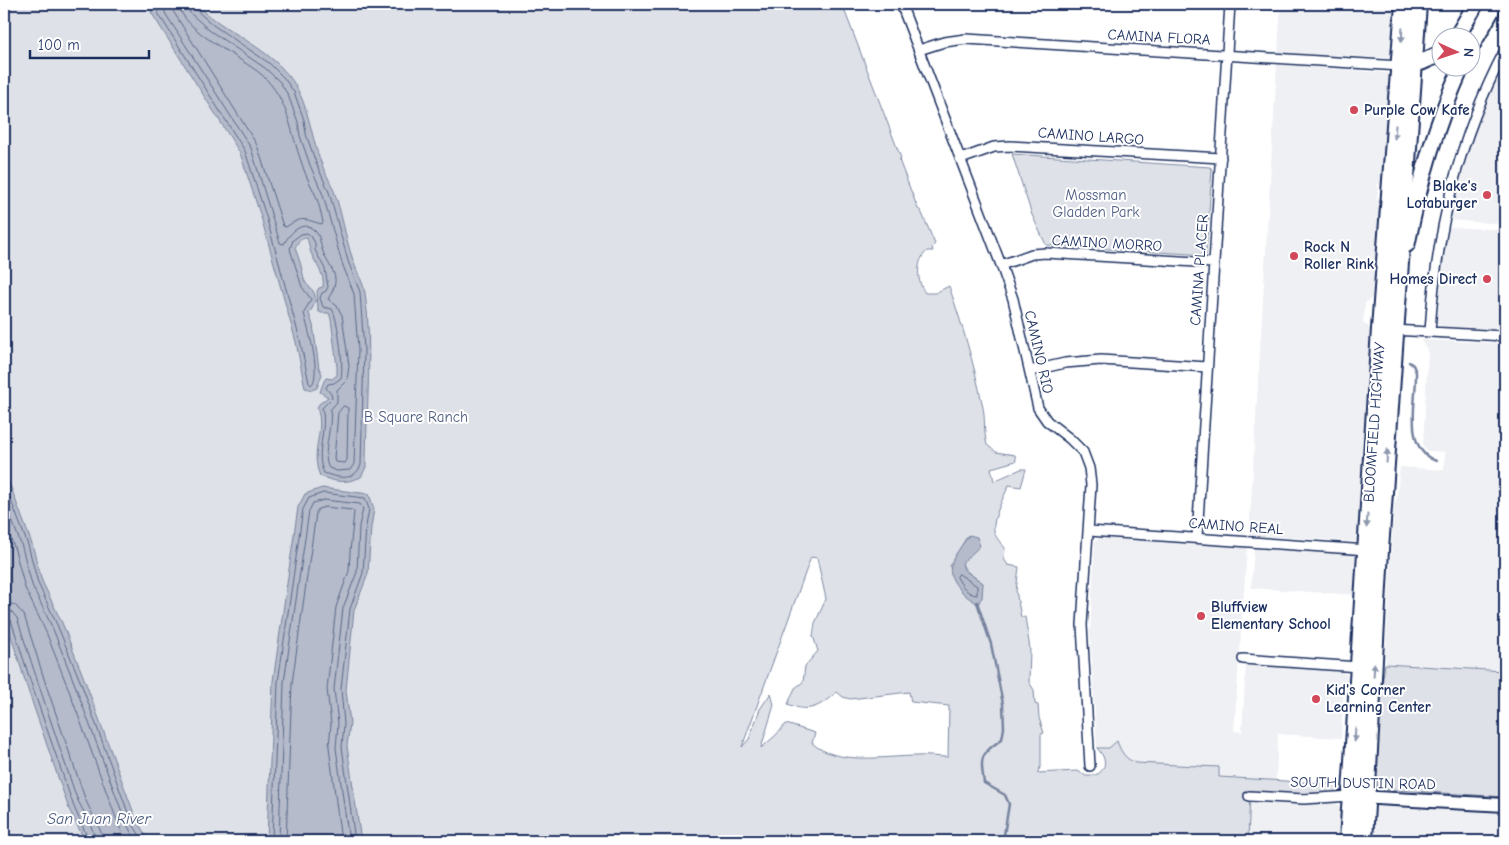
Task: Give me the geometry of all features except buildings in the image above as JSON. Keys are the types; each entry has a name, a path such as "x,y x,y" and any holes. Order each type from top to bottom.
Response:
{"highway":[{"name":"BLOOMFIELD HIGHWAY","path":"1388,330 1400,282 1407,65 1404,4"},
{"name":"BLOOMFIELD HIGHWAY","path":"1348,841 1359,797 1373,550 1407,65 1418,4"},
{"name":"BLOOMFIELD HIGHWAY","path":"1364,841 1359,797 1359,667 1373,550"}],"main road":[{"path":"1462,28 1476,4"},
{"path":"1473,28 1489,4"},
{"path":"1482,28 1495,4"},
{"path":"1407,65 1432,58"},
{"path":"1400,282 1410,226 1424,170 1442,114 1457,78"}],"street":[{"name":"CAMINO RIO","path":"901,4 1002,265 1013,299 1038,408 1047,421 1083,452 1088,468 1091,485 1082,625 1090,766"},
{"name":"CAMINA PLACER","path":"1197,537 1230,4"},
{"name":"CAMINA FLORA","path":"919,50 944,42 966,39 1407,65"},
{"path":"1430,332 1437,256 1450,192 1469,129 1486,87 1505,50"},
{"name":"CAMINO LARGO","path":"961,160 994,147 1010,146 1221,158"},
{"name":"CAMINO MORRO","path":"1002,265 1032,254 1046,252 1213,263"},
{"path":"1388,330 1505,336"},
{"path":"1030,370 1065,363 1101,360 1207,367"},
{"name":"CAMINO REAL","path":"1089,531 1373,550"},
{"path":"1243,659 1359,667"},
{"name":"SOUTH DUSTIN ROAD","path":"1249,796 1304,799 1359,797 1505,805"}],"shaded area":[{"path":"1281,4 1400,4 1393,57 1278,53"},
{"path":"1505,63 1505,224 1449,220 1466,157 1486,103"},
{"path":"1277,64 1387,73 1391,75 1383,183 1378,184 1377,199 1383,203 1380,244 1373,297 1365,303 1363,324 1368,326 1372,332 1360,540 1357,542 1249,535"},
{"path":"1448,227 1505,230 1505,329 1444,327 1437,323 1439,285"},
{"path":"1421,340 1505,343 1505,671 1385,664 1394,502 1396,502 1400,467 1444,470 1445,452 1428,451 1423,446 1428,351"},
{"path":"1099,538 1247,547 1234,731 1242,732 1246,665 1341,671 1349,678 1349,683 1344,683 1341,738 1278,734 1276,780 1219,777 1219,767 1136,763 1126,758 1117,741 1109,748 1097,748 1090,633 1095,542"},
{"path":"1254,548 1359,555 1356,595 1251,588"},
{"path":"1250,800 1336,803 1343,809 1339,841 1248,841"},
{"path":"1379,805 1505,813 1505,841 1373,841 1373,811"}],"green space":[{"name":"B Square Ranch","path":"4,4 842,4 901,158 899,160 918,209 921,211 935,244 932,247 933,251 927,251 920,261 918,272 920,283 925,293 935,293 949,286 975,373 983,408 987,445 996,452 1015,455 1016,461 991,468 994,481 1021,469 1026,469 1021,487 1009,485 997,514 994,531 1005,548 1004,559 1008,565 1019,567 1016,591 1021,617 1025,617 1030,649 1029,682 1034,690 1035,704 1038,705 1039,718 1044,733 1041,734 1041,766 1037,773 1078,771 1086,776 1097,774 1104,767 1104,759 1097,748 1109,748 1117,741 1124,755 1136,763 1219,767 1219,777 1334,784 1339,781 1342,789 1338,793 1308,795 1250,792 1248,841 4,841","holes":["968,535 962,564 968,572 983,583 978,605 949,566","811,557 817,558 826,599 815,623 813,636 818,651 805,666 803,682 795,688 788,704 803,708 814,707 820,705 837,692 843,697 850,699 909,692 911,702 949,706 948,757 862,758 835,755 822,750 812,743 815,733 786,724 761,748 774,705 771,693 760,709 749,739 742,747"]},
{"name":"Mossman Gladden Park","path":"1012,154 1210,167 1212,169 1206,255 1046,245 1032,215"},
{"path":"1385,664 1505,671 1505,797 1381,789 1377,786 1375,779 1380,698"}],"water":[{"path":"158,4 196,4 219,23 256,47 279,65 295,85 305,106 320,160 337,199 353,262 365,293 369,336 366,467 361,477 345,481 331,480 320,476 317,467 316,458 320,425 317,408 328,397 320,392 326,378 332,379 337,375 337,367 329,313 318,311 317,291 323,287 323,278 311,253 307,238 301,240 295,248 305,281 315,297 314,306 309,313 313,325 319,368 322,374 317,388 312,390 305,388 296,342 261,217 240,153 151,12 154,6"},
{"name":"San Juan River","path":"4,469 32,544 42,581 63,625 136,819 149,841 85,841 69,809 4,614"},
{"path":"322,488 369,494 374,509 368,574 354,610 346,690 350,723 347,746 361,841 267,841 273,681 298,507 305,494"},
{"path":"969,535 977,537 980,546 962,563 964,570 983,583 982,598 978,605 956,585 950,570 954,557"}],"waterway":[{"path":"1409,362 1413,365 1416,372 1415,435 1425,455 1436,461"},
{"path":"977,602 991,644 1003,704 1004,728 1002,739 989,749 982,761 984,783 1005,795 1009,804 1003,841"}],"place":[{"name":"Purple Cow Kafe","path":"1354,110"},
{"name":"Blake's Lotaburger","path":"1487,195"},
{"name":"Rock N Roller Rink","path":"1294,256"},
{"name":"Homes Direct","path":"1487,279"},
{"name":"Bluffview Elementary School","path":"1201,616"},
{"name":"Kid's Corner Learning Center","path":"1316,699"}]}
